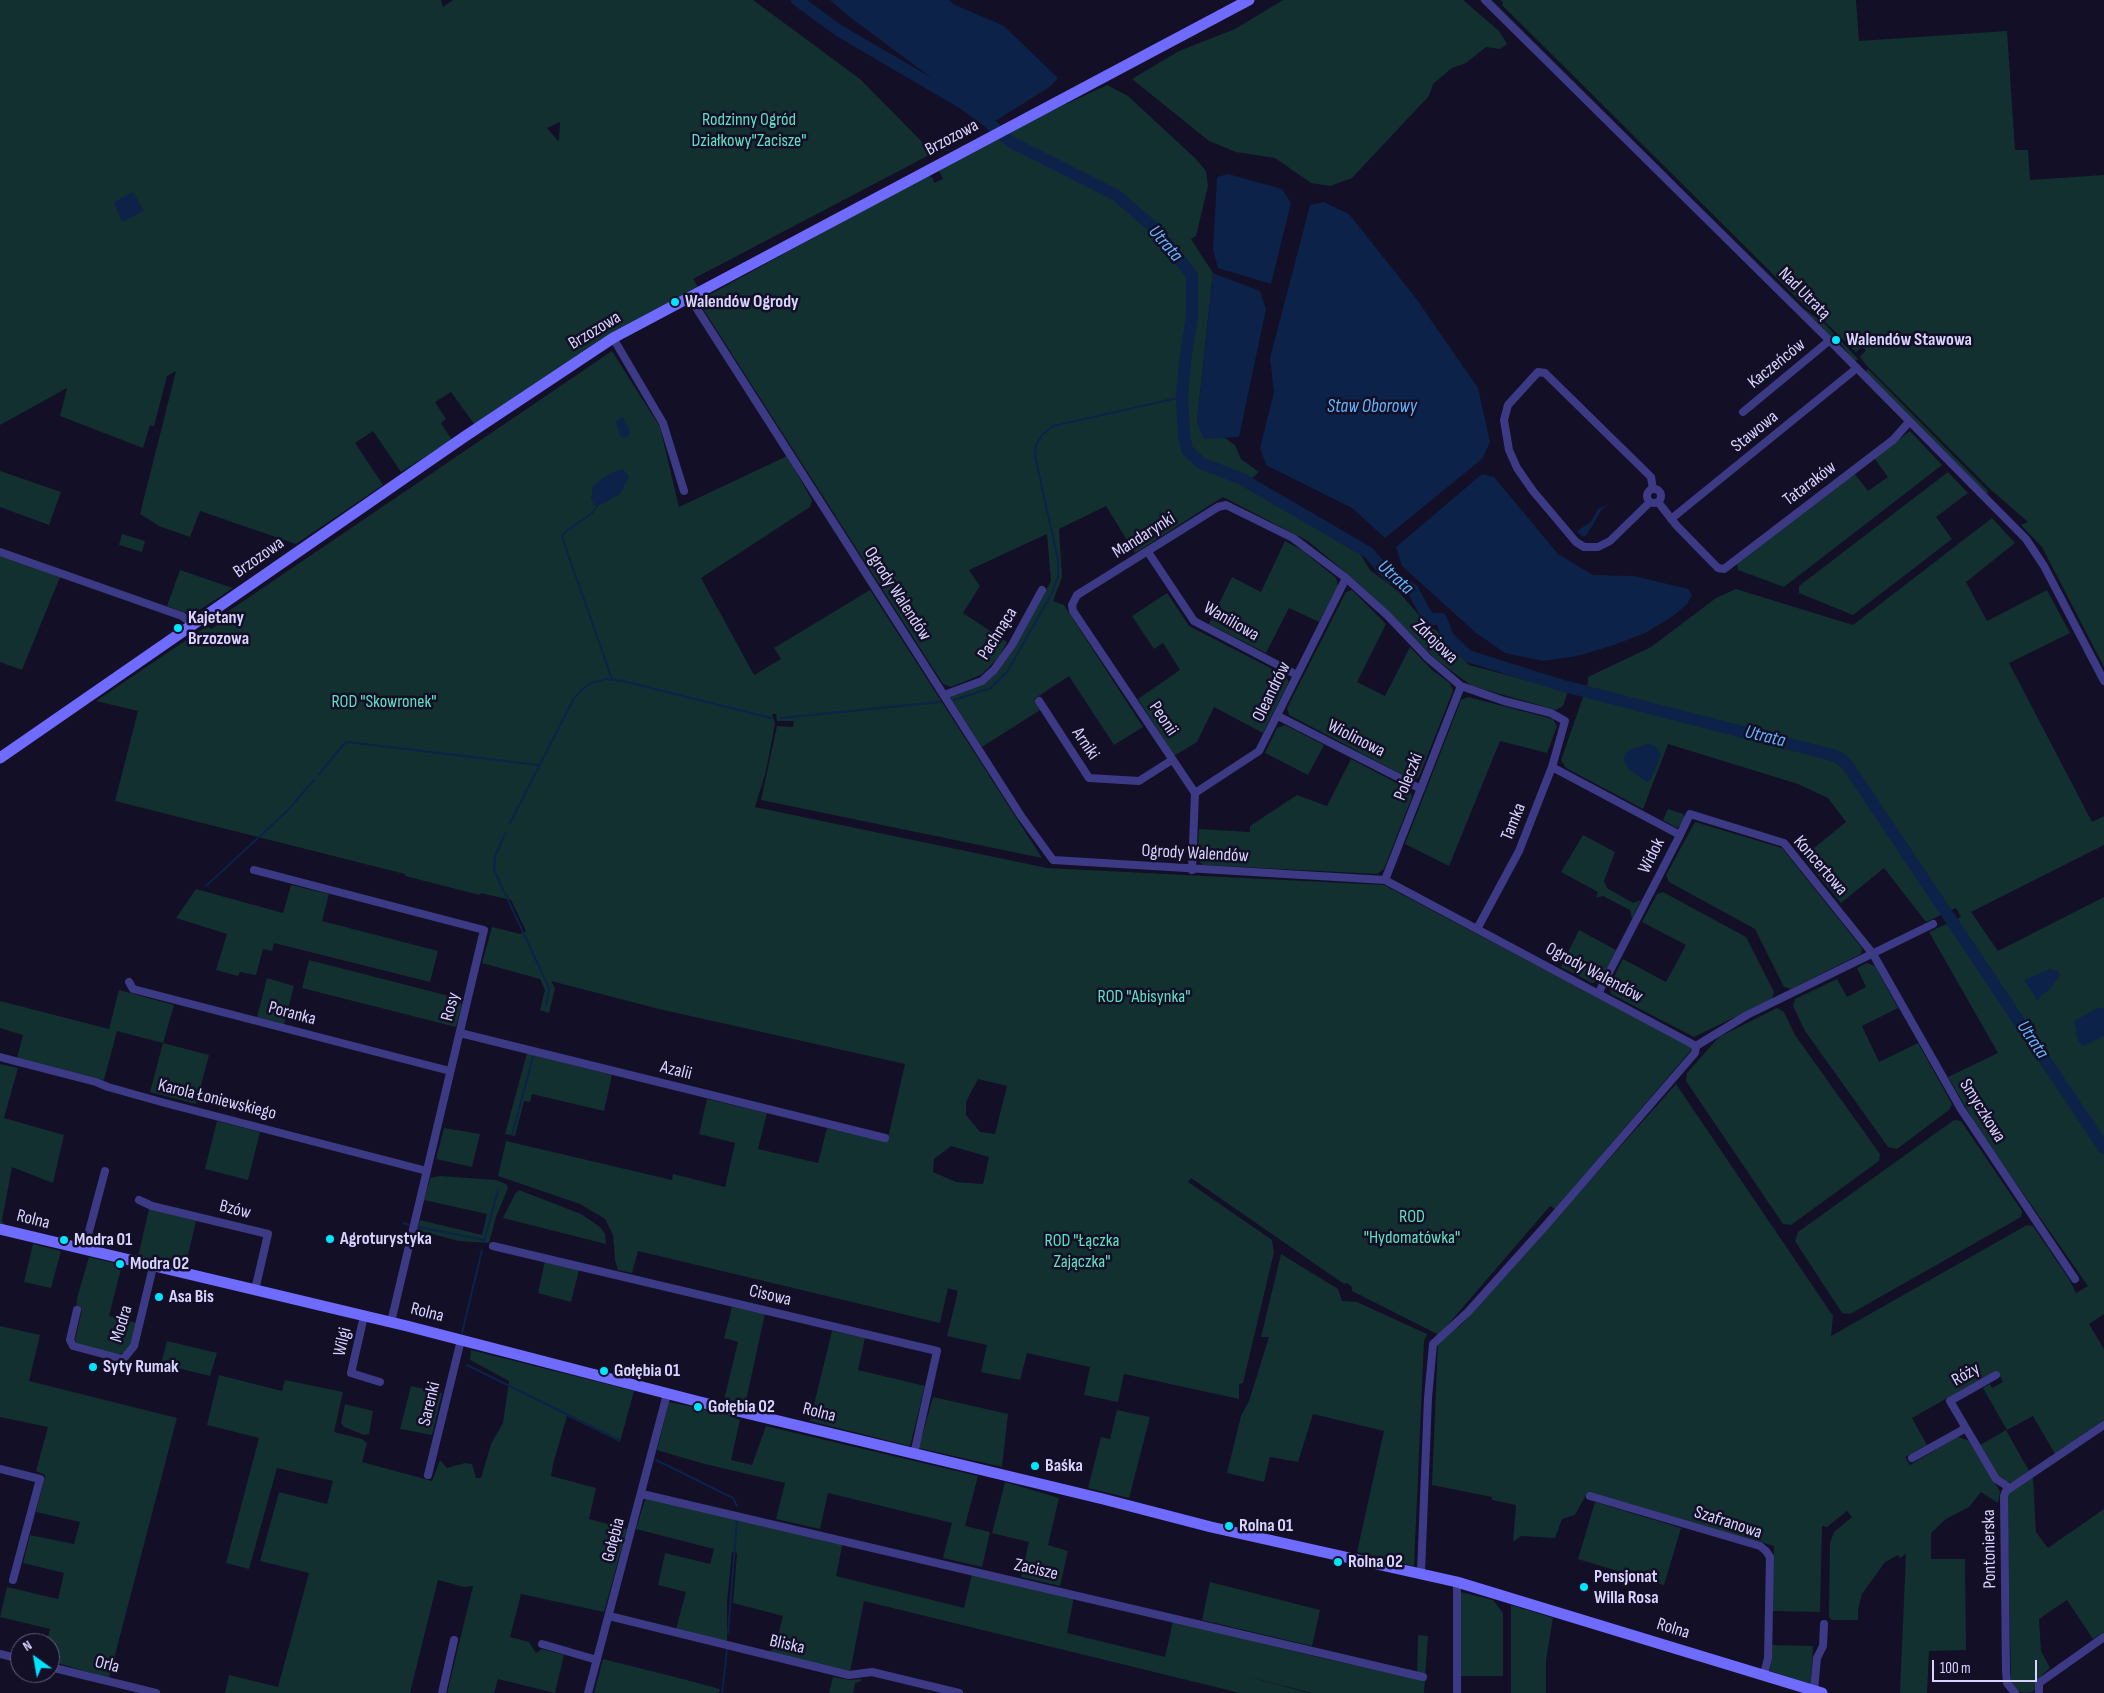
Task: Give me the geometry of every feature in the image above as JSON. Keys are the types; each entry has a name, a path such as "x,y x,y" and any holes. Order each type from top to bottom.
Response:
{"street":[{"name":"Brzozowa","path":"0,758 474,430 613,338 1249,0"},
{"name":"Nad Utratą","path":"1485,0 1830,340 2026,539 2044,566 2104,681"},
{"name":"Ogrody Walendów","path":"690,298 1038,842 1053,860 1192,870 1385,880 1599,992 1696,1046"},
{"path":"613,338 663,423 684,491"},
{"name":"Kaczeńców","path":"1743,412 1830,340"},
{"name":"Stawowa","path":"1672,519 1857,368"},
{"path":"1538,372 1545,372 1651,477 1653,489 1660,492 1661,499 1654,502 1610,541 1598,547 1584,547 1576,542 1533,492 1517,468 1509,450 1504,420 1508,405 1538,372"},
{"name":"Tataraków","path":"1672,519 1718,568 1727,568 1893,440 1909,422"},
{"path":"1653,489 1647,493 1672,519"},
{"name":"Mandarynki","path":"1077,595 1148,552 1218,506 1226,505"},
{"name":"Zdrojowa","path":"1226,505 1293,538 1346,578 1387,615 1428,658 1461,686 1504,702 1551,713 1565,721"},
{"path":"0,552 184,617 193,625"},
{"name":"Waniliowa","path":"1148,552 1194,621 1297,675"},
{"name":"Oleandrów","path":"1195,794 1260,751 1346,578"},
{"name":"Pachnąca","path":"944,695 976,684 994,670 1012,646 1042,590"},
{"name":"Peonii","path":"1077,595 1072,605 1073,611 1195,794"},
{"name":"Poleczki","path":"1385,880 1461,686"},
{"name":"Arniki","path":"1039,702 1090,778 1139,781 1172,760"},
{"name":"Wiolinowa","path":"1278,716 1420,789"},
{"name":"Tamka","path":"1477,929 1519,851 1552,767 1565,721"},
{"name":"Widok","path":"1552,767 1680,835 1599,992"},
{"path":"1192,870 1195,794"},
{"name":"Koncertowa","path":"1680,835 1690,814 1784,843 1873,954"},
{"name":"Rosy","path":"254,870 484,930 391,1322"},
{"path":"1421,1574 1428,1398 1434,1344 1468,1312 1547,1224 1695,1053 1696,1046 1747,1016 1933,924"},
{"name":"Smyczkowa","path":"1873,954 1961,1109 2075,1279"},
{"name":"Poranka","path":"129,982 133,989 450,1071"},
{"name":"Azalii","path":"460,1033 886,1138"},
{"name":"Karola Łoniewskiego","path":"0,1057 96,1082 165,1103 427,1171"},
{"path":"84,1250 105,1171"},
{"name":"Bzów","path":"138,1200 152,1206 268,1234 255,1290"},
{"name":"Rolna","path":"0,1232 391,1322 667,1394 1103,1499 1211,1527 1456,1582 1764,1674 1797,1689 1818,1692"},
{"name":"Cisowa","path":"492,1246 937,1351 914,1454"},
{"name":"Modra","path":"77,1310 70,1340 73,1346 122,1359 134,1346 153,1267"},
{"name":"Wilgi","path":"364,1316 351,1373 380,1382"},
{"name":"Sarenki","path":"428,1475 461,1340"},
{"name":"Róży","path":"1996,1375 1950,1401 1996,1479 2010,1488"},
{"name":"Gołębia","path":"588,1693 667,1394"},
{"name":"Pontonierska","path":"2015,1693 2007,1683 2006,1671 2004,1496 2010,1488 2104,1425"},
{"path":"1912,1458 1966,1428"},
{"path":"0,1468 40,1478 13,1580"},
{"name":"Zacisze","path":"642,1494 1423,1676"},
{"name":"Szafranowa","path":"1590,1496 1760,1546 1766,1551 1770,1557 1770,1566 1768,1658 1764,1674"},
{"path":"1456,1582 1457,1693"},
{"name":"Bliska","path":"609,1616 850,1675 872,1672 960,1693"},
{"path":"1818,1692 1817,1658 1823,1646 1824,1624"},
{"path":"2039,1693 2039,1683 2104,1638"},
{"path":"442,1693 454,1640"},
{"path":"542,1644 598,1660"},
{"name":"Orla","path":"60,1669 156,1693"}],"green space":[{"name":"Rodzinny Ogród Działkowy\"Zacisze\"","path":"0,0 441,0 443,7 453,0 753,0 860,79 933,153 693,279 698,287 475,425 451,392 435,402 446,419 441,423 452,440 401,472 373,431 355,443 383,485 296,544 200,511 190,537 159,526 140,514 176,371 167,376 154,426 150,425 143,448 60,416 67,388 0,425","holes":["560,122 559,140 547,128"]},
{"path":"1283,0 1463,0 1499,31 1507,44 1500,49 1486,47 1466,63 1452,68 1433,84 1429,96 1352,178 1330,186 1311,183 1275,158 1236,152 1209,141 1132,79 1179,51 1235,29"},
{"path":"1490,0 1492,0 1677,184 1676,184"},
{"path":"1501,0 1856,0 1859,41 2007,31 2015,150 2028,150 2030,180 2104,175 2104,667 2042,547 2021,525 2028,522 1990,489 1867,366 1860,357 1866,350 1862,347 1856,352 1822,319 1807,308 1502,5"},
{"path":"1107,85 1128,96 1196,159 1206,171 1208,186 1196,236 1191,239 1213,273 1197,421 1204,438 1225,438 1235,445 1241,459 1259,472 1244,485 1303,516 1359,552 1370,570 1399,592 1428,626 1437,631 1469,665 1568,691 1563,706 1556,710 1472,686 1438,661 1357,582 1308,541 1223,497 1135,553 1106,506 1059,529 1062,577 1053,601 1064,605 1143,727 1114,745 1069,676 1034,699 1040,710 982,747 950,697 987,682 999,670 1023,633 1051,581 1047,534 969,570 980,586 963,613 1007,642 999,657 981,675 951,687 943,684 698,301 928,175 933,178 934,183 943,179 938,169 1013,129"},
{"path":"1683,189 1804,309 1824,323 1858,359 1855,362 1836,338 1834,340"},
{"path":"612,351 660,427 679,507 787,456 812,500 810,507 701,578 754,675 781,659 774,648 870,590 1042,858 761,800 777,726 793,727 794,721 777,721 776,714 772,714 775,724 766,771 755,807 1047,868 1384,885 1693,1048 1555,1209 1550,1206 1439,1335 1352,1291 1352,1287 1347,1283 1344,1284 1191,1178 1188,1182 1272,1240 1274,1252 1243,1383 1239,1384 1239,1399 1124,1374 1118,1402 1084,1395 1090,1367 1027,1353 1020,1380 981,1372 987,1345 947,1336 958,1291 948,1288 940,1323 638,1251 632,1273 618,1270 615,1260 613,1235 605,1219 580,1204 498,1176 506,1141 672,1180 673,1174 725,1187 735,1143 699,1134 707,1099 767,1113 758,1149 818,1163 827,1128 887,1142 905,1064 659,1009 551,981 555,988 549,1013 540,1010 545,990 540,979 482,963 492,927 520,934 526,931 511,900 481,893 480,895 405,876 405,874 115,801 138,711 96,701 207,626 211,629 216,626 214,621","holes":["978,1079 1007,1086 995,1134 980,1132 966,1115 966,1102","951,1146 989,1157 983,1184 956,1182 933,1172 934,1159"]},
{"path":"1868,369 1988,491 1987,495 1865,372"},
{"path":"1910,431 1942,465 1784,587 1738,570 1737,564 1854,473 1868,491 1888,477 1874,458"},
{"path":"0,471 61,492 49,525 0,507"},
{"path":"1948,472 1968,493 1936,517 1952,539 1853,615 1799,593 1799,586"},
{"path":"1992,518 2015,543 1966,582 1987,621 2047,590 2070,633 2009,663 2092,822 2104,816 2104,845 1971,912 1998,951 2104,897 2104,1314 2089,1324 2104,1349 2104,1420 2055,1454 2033,1416 2007,1430 1983,1388 1990,1384 1992,1388 2003,1382 1997,1370 1912,1418 1927,1445 1905,1457 1910,1465 1957,1437 1968,1440 2000,1491 1998,1503 1981,1492 1969,1507 1946,1519 1931,1533 1931,1559 1965,1559 1966,1650 1929,1651 1927,1693 1900,1693 1906,1554 1900,1558 1898,1555 1885,1562 1862,1594 1858,1610 1858,1620 1832,1620 1829,1617 1830,1543 1834,1532 1852,1517 1847,1511 1827,1527 1822,1526 1820,1612 1772,1611 1774,1546 1592,1493 1586,1495 1575,1515 1562,1519 1555,1538 1521,1536 1513,1542 1516,1505 1492,1500 1492,1497 1432,1485 1438,1341 1461,1325 1676,1084 1833,1316 1831,1336 2027,1225 2033,1226 2069,1279 2076,1293 2088,1286 1980,1132 1948,1077 1998,1053 1929,932 1961,917 1956,908 1926,922 1884,868 1841,903 1803,857 1846,822 1828,798 1798,784 1668,744 1643,809 1566,768 1561,760 1588,683 1588,677 1651,647 1716,598 1736,589 1853,625"},
{"path":"122,534 145,541 142,552 119,545"},
{"path":"1285,541 1302,550 1336,578 1338,586 1319,622 1289,608 1266,653 1209,624 1232,577 1261,592"},
{"path":"0,556 60,577 22,670 0,662"},
{"path":"180,570 233,588 192,615 167,606"},
{"path":"1352,590 1386,624 1357,682 1385,696 1410,647 1432,670 1450,683 1453,691 1419,777 1412,780 1289,715 1287,708 1346,592"},
{"path":"1167,593 1189,626 1286,676 1289,682 1263,733 1214,707 1197,742 1174,756 1138,699 1180,670 1163,643 1154,649 1132,616"},
{"path":"1468,697 1553,719 1557,726 1547,753 1500,741 1449,866 1405,844 1461,700"},
{"path":"1285,725 1324,745 1308,775 1265,753 1277,728"},
{"path":"1351,759 1410,790 1412,797 1384,869 1377,874 1203,865 1197,859 1199,829 1250,832 1250,826 1297,795 1327,806"},
{"path":"1668,809 1683,814 1685,817 1677,828 1663,820"},
{"path":"1695,822 1782,848 1862,948 1861,954 1791,989 1784,987 1755,929 1669,882 1666,875"},
{"path":"1583,835 1615,852 1604,881 1607,888 1633,903 1641,900 1632,919 1630,910 1603,896 1596,898 1598,892 1561,872"},
{"path":"291,885 329,894 322,921 438,951 430,982 274,943 272,951 263,949 256,975 240,972 238,976 216,970 227,934 176,918 196,889 283,913"},
{"path":"1663,892 1746,937 1774,992 1772,999 1694,1037 1611,994 1609,987 1623,959 1666,982 1686,945 1642,922 1657,894"},
{"path":"1579,930 1616,950 1600,981 1592,983 1561,967"},
{"path":"309,960 457,998 462,1005 456,1027 302,988"},
{"path":"1867,963 1875,966 1898,1008 1862,1026 1879,1062 1918,1043 1952,1104 1949,1110 1897,1149 1888,1147 1805,1031 1793,1006 1795,999 1837,979 1847,997 1866,987 1857,968"},
{"path":"267,978 294,986 284,1024 257,1017"},
{"path":"119,990 174,1005 163,1043 117,1031 104,1080 17,1058 23,1035 0,1028 0,1001 109,1029"},
{"path":"1777,1008 1784,1012 1795,1035 1880,1154 1879,1161 1791,1225 1783,1224 1686,1081 1687,1073 1719,1037"},
{"path":"163,1043 209,1055 196,1104 150,1092"},
{"path":"527,1053 612,1075 604,1111 532,1094 530,1102 524,1101 515,1136 505,1134"},
{"path":"0,1064 18,1068 4,1118 64,1135 53,1183 12,1167 2,1220 4,1224 0,1223"},
{"path":"1954,1120 1961,1121 2022,1211 2021,1217 1850,1314 1842,1313 1795,1241 1798,1232"},
{"path":"217,1121 260,1132 248,1180 205,1169"},
{"path":"444,1128 480,1134 472,1167 436,1159"},
{"path":"440,1176 496,1180 506,1184 508,1188 496,1217 489,1243 459,1241 417,1230 420,1220 482,1235 487,1214 424,1200 430,1178"},
{"path":"519,1190 581,1214 600,1227 605,1234 606,1244 503,1218"},
{"path":"149,1209 196,1221 185,1268 138,1257"},
{"path":"33,1244 61,1251 51,1288 24,1282"},
{"path":"1281,1254 1338,1289 1342,1301 1357,1302 1427,1334 1424,1341 1414,1566 1357,1552 1384,1431 1313,1414 1298,1462 1270,1457 1264,1482 1227,1473 1241,1416 1249,1401 1269,1337 1261,1337"},
{"path":"89,1257 122,1265 109,1316 137,1323 131,1346 126,1352 117,1355 77,1344 75,1340 82,1310 76,1309 77,1298"},
{"path":"545,1261 579,1270 571,1302 538,1293"},
{"path":"732,1307 765,1314 745,1405 724,1400 738,1342 724,1338"},
{"path":"0,1326 40,1335 29,1381 177,1418 109,1678 60,1664 60,1633 49,1633 50,1629 0,1617 7,1587 58,1599 64,1573 23,1563 30,1535 74,1544 80,1522 36,1512 45,1475 36,1471 48,1427 0,1417"},
{"path":"832,1331 865,1338 858,1370 925,1386 910,1446 810,1421"},
{"path":"167,1341 217,1353 210,1376 161,1364"},
{"path":"471,1350 634,1391 620,1442 567,1416 553,1464 551,1476 596,1488 589,1519 627,1529 604,1612 521,1594 510,1637 529,1642 536,1653 542,1649 564,1655 555,1693 498,1679 494,1693 447,1693 473,1586 464,1587 438,1580 410,1693 225,1693 229,1675 278,1687 309,1573 260,1561 279,1492 327,1504 333,1481 277,1468 249,1569 226,1563 259,1438 207,1425 219,1375 282,1391 285,1380 343,1392 334,1432 362,1439 367,1443 362,1462 432,1481 440,1460 447,1468 465,1463 472,1464 476,1478 481,1478 491,1444 503,1423 509,1381 470,1360"},
{"path":"411,1386 442,1393 432,1435 400,1429"},
{"path":"933,1397 1008,1414 1002,1467 919,1448"},
{"path":"669,1402 724,1413 740,1420 731,1460 752,1465 766,1426 978,1476 965,1526 990,1532 982,1567 943,1558 952,1523 828,1493 820,1529 776,1519 785,1483 701,1463 657,1450"},
{"path":"345,1404 373,1411 369,1434 364,1435 344,1427 341,1423"},
{"path":"1117,1410 1150,1417 1129,1498 1088,1488 1101,1437 1110,1439"},
{"path":"2006,1430 2029,1471 2012,1483 2001,1481 1980,1445"},
{"path":"2033,1477 2036,1532 2048,1548 2104,1509 2104,1632 2093,1639 2067,1600 2039,1619 2041,1651 2050,1668 2042,1675 2033,1692 2025,1693 2016,1691 2011,1681 2007,1494"},
{"path":"1005,1482 1059,1498 1048,1545 1068,1551 1060,1586 1021,1577 1029,1542 992,1533"},
{"path":"646,1497 843,1542 836,1576 964,1608 972,1574 1074,1597 1067,1633 1165,1657 1173,1621 1317,1657 1417,1679 1418,1635 1428,1636 1424,1693 1312,1693 1240,1675 1309,1693 1240,1693 864,1601 850,1672 768,1652 775,1648 783,1616 733,1603 737,1553 732,1552 727,1603 727,1642 676,1629 686,1592 658,1585 665,1553 710,1564 714,1549 636,1529"},
{"path":"1595,1502 1681,1528 1664,1585 1578,1559"},
{"path":"1210,1582 1320,1610 1312,1646 1202,1620"},
{"path":"1461,1592 1493,1600 1503,1613 1503,1676 1460,1676"},
{"path":"1511,1605 1553,1618 1546,1660 1546,1693 1511,1693"},
{"path":"1771,1645 1813,1646 1811,1684 1770,1671"},
{"path":"603,1659 720,1689 719,1693 594,1693"},
{"path":"833,1677 850,1680 861,1679 861,1681 855,1683 853,1693 829,1693"}],"water":[{"path":"830,0 949,0 953,4 1004,26 1058,78 1051,86 997,120 987,119 851,18"},
{"path":"1228,174 1282,189 1291,203 1271,284 1218,268 1213,250 1217,177"},
{"path":"133,192 144,211 122,222 114,202"},
{"name":"Staw Oborowy","path":"1324,202 1349,214 1415,297 1478,388 1490,442 1482,459 1385,538 1352,508 1266,465 1260,448 1274,392 1270,358 1310,205"},
{"path":"1213,273 1260,291 1266,309 1239,437 1204,439 1197,421"},
{"path":"623,417 631,433 626,438 620,436 616,421"},
{"path":"623,469 629,477 620,494 602,504 594,505 591,499 593,486 610,473"},
{"path":"1482,474 1494,477 1558,554 1593,575 1634,576 1688,589 1692,595 1687,604 1672,617 1645,633 1577,656 1543,661 1505,653 1476,633 1402,566 1396,547"},
{"path":"1610,503 1602,509 1584,537 1579,534 1577,531 1591,522 1598,509"},
{"path":"1648,744 1655,746 1661,755 1651,779 1647,782 1628,769 1624,760 1625,754 1632,749"},
{"path":"2050,969 2058,971 2060,975 2050,989 2037,1000 2024,980"},
{"path":"2098,1008 2104,1008 2104,1036 2083,1046 2078,1041 2074,1021"}],"waterway":[{"name":"Utrata","path":"797,0 838,30 961,102 986,120 1011,142 1116,195 1153,227 1192,275 1192,316 1182,397 1184,436 1187,450 1201,463 1242,479 1369,553 1390,578 1402,582 1413,590 1427,616 1432,619 1441,619 1448,637 1468,656 1560,685 1836,756 1846,763 2104,1148"},
{"path":"954,700 991,688 1007,672 1052,593 1058,577 1058,560 1035,456 1036,445 1042,435 1053,426 1182,397"},
{"path":"598,505 592,513 564,533 562,537 612,679"},
{"path":"510,823 573,700 581,690 591,683 606,679 623,681 771,718"},
{"path":"781,718 940,702"},
{"path":"319,774 344,744 348,742 538,765"},
{"path":"206,886 287,811 314,780"},
{"path":"506,832 495,856 494,870 549,988 546,1006"},
{"path":"512,1135 533,1057"},
{"path":"484,1242 498,1190"},
{"path":"403,1223 409,1225"},
{"path":"419,1227 484,1240"},
{"path":"462,1333 482,1250"},
{"path":"467,1365 619,1440"},
{"path":"656,1460 733,1498 737,1506"},
{"path":"728,1633 737,1520"},
{"path":"722,1693 727,1650"}],"place":[{"name":"Walendów Ogrody","path":"675,302"},
{"name":"Walendów Stawowa","path":"1836,340"},
{"name":"Kajetany Brzozowa","path":"178,628"},
{"name":"Agroturystyka","path":"330,1239"},
{"name":"Modra 01","path":"64,1240"},
{"name":"Modra 02","path":"120,1264"},
{"name":"Asa Bis","path":"159,1297"},
{"name":"Syty Rumak","path":"93,1367"},
{"name":"Gołębia 01","path":"604,1371"},
{"name":"Gołębia 02","path":"698,1407"},
{"name":"Baśka","path":"1035,1466"},
{"name":"Rolna 01","path":"1229,1526"},
{"name":"Rolna 02","path":"1338,1562"},
{"name":"Pensjonat Willa Rosa","path":"1584,1587"}],"park label":[{"name":"ROD \"Skowronek\"","path":"384,702"},
{"name":"ROD \"Abisynka\"","path":"1144,997"},
{"name":"ROD \"Hydomatówka\"","path":"1412,1227"},
{"name":"ROD \"Łączka Zajączka\"","path":"1082,1251"}]}
